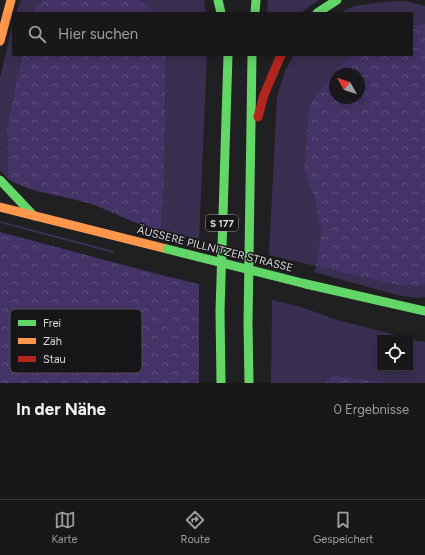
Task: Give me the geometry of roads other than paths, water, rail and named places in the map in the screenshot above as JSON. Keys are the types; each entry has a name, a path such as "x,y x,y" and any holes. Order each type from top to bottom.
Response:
{"main road":[{"path":"0,41 11,0"},
{"path":"218,0 221,12"},
{"path":"255,12 256,0"},
{"path":"319,12 337,0"},
{"name":"S 177","path":"249,383 248,324 252,56"},
{"path":"250,142 264,95 281,56"},
{"name":"S 177","path":"221,383 220,311 227,58"},
{"path":"0,180 34,216"},
{"name":"ÄUSSERE PILLNITZER STRASSE","path":"0,207 306,284 425,311"}]}
